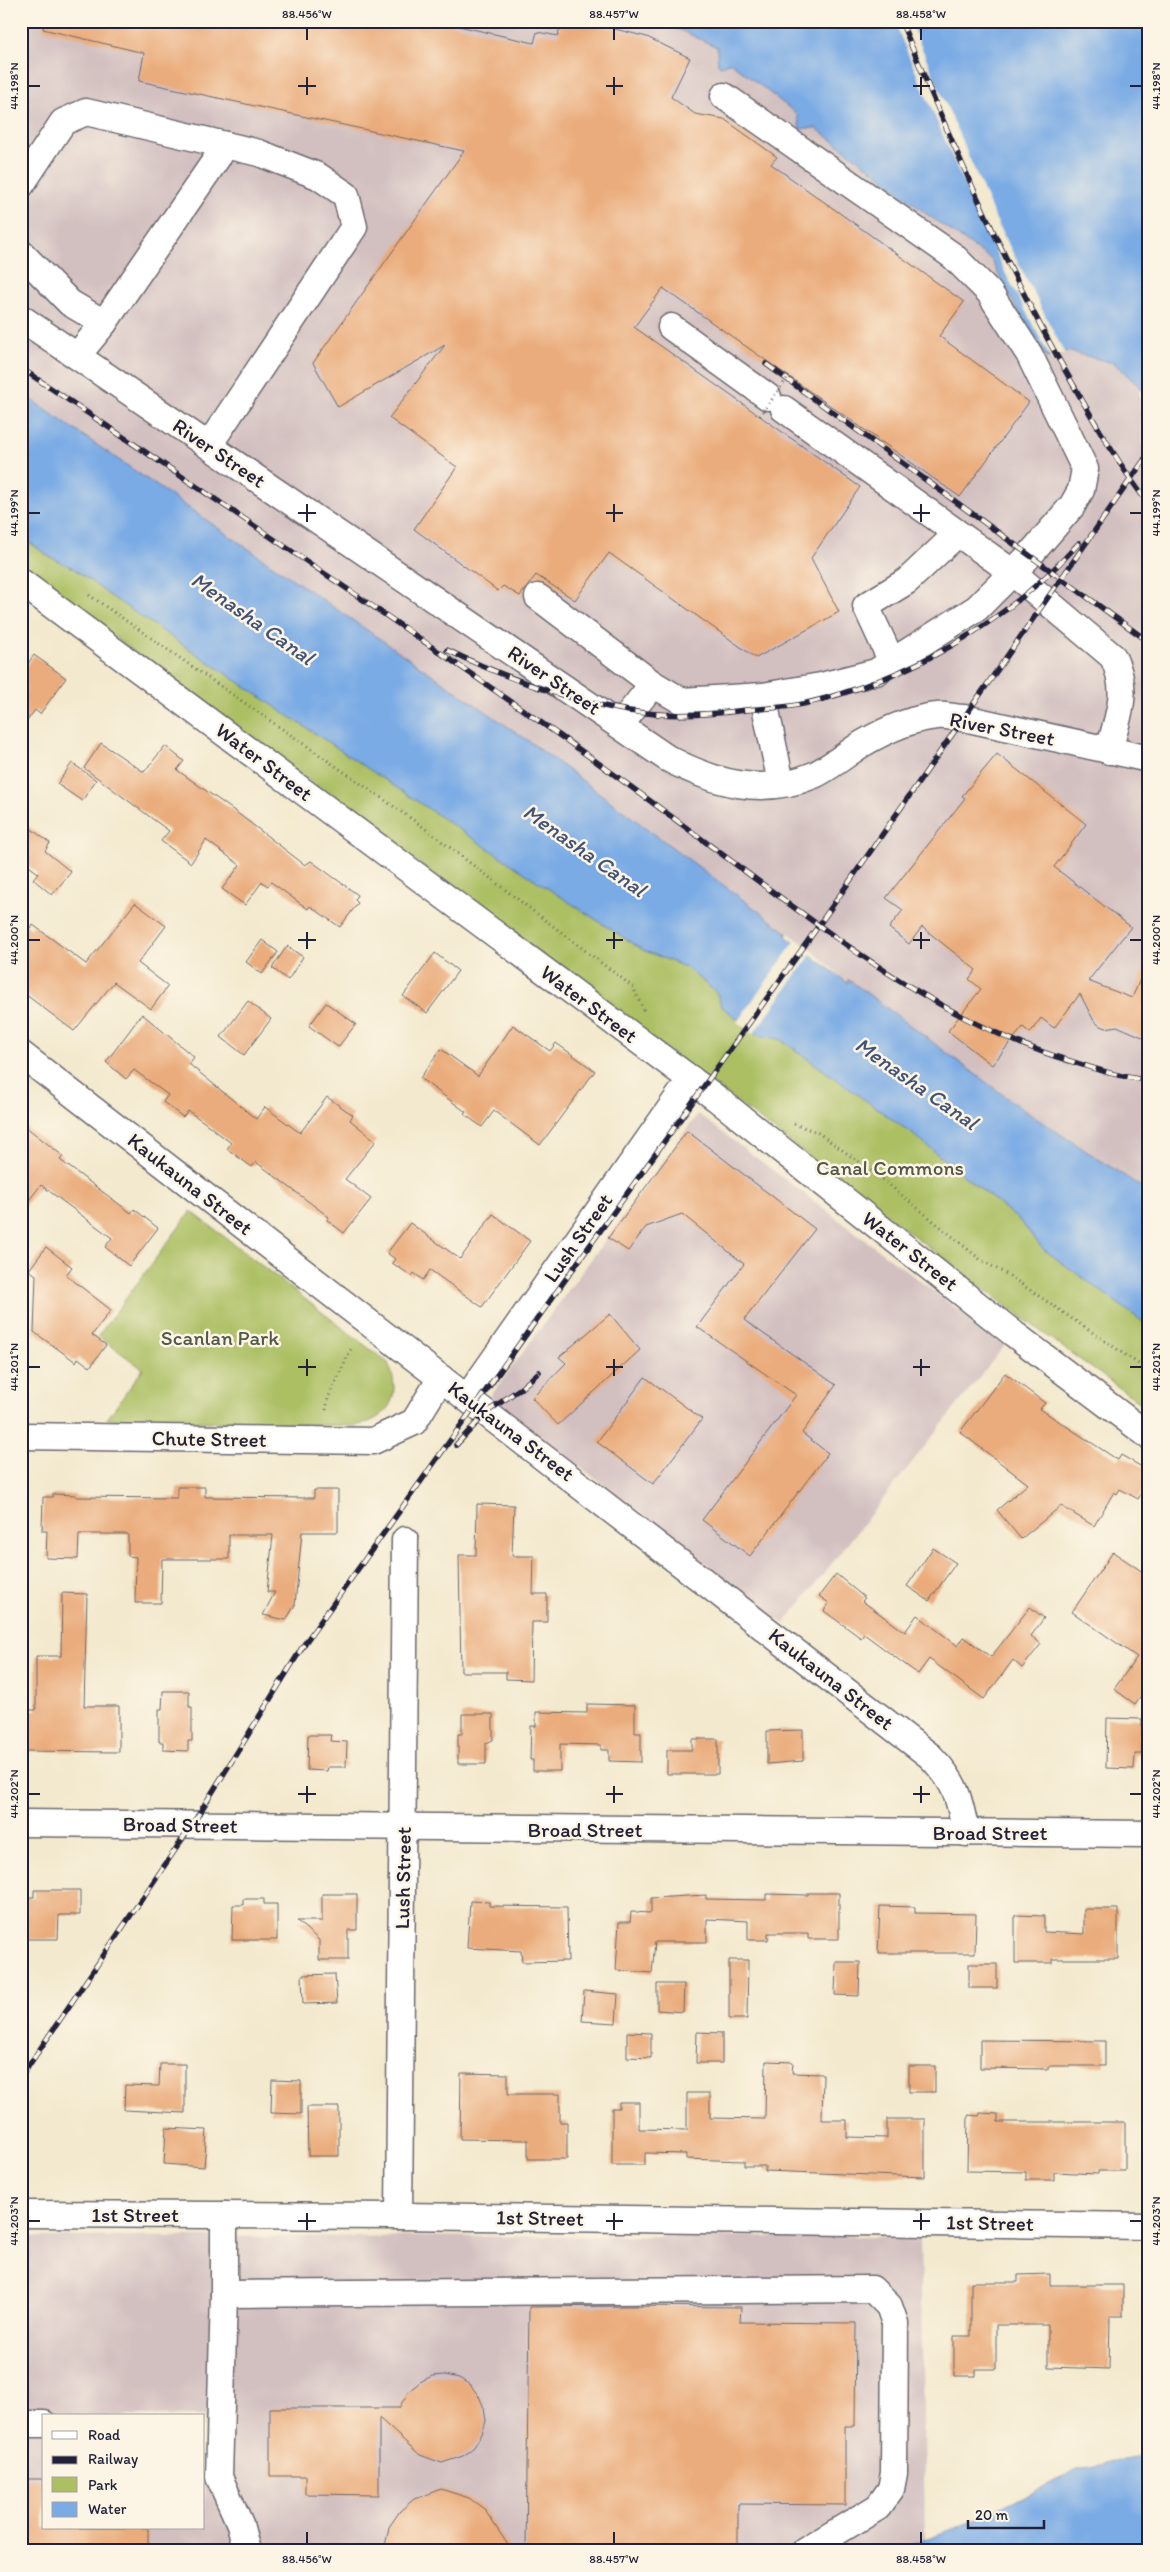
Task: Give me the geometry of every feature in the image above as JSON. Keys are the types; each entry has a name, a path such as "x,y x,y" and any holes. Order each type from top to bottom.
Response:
{"street":[{"path":"538,596 653,684 682,701 763,696 821,686 876,672 891,660 977,608 1072,506 1081,490 1085,469 1029,354 989,292 953,256 724,96"},
{"path":"21,185 29,161 63,122 86,112 258,153 318,176 346,195 354,227 209,445"},
{"path":"77,356 104,323 226,145"},
{"path":"21,253 70,303 104,323"},
{"name":"River Street","path":"21,318 667,758 699,775 728,784 756,786 781,783 814,775 886,731 938,716 964,718 1149,759"},
{"path":"671,328 770,407 1012,572 1113,657 1121,675 1123,695 1109,751"},
{"path":"891,660 866,606 907,581 957,534"},
{"name":"Water Street","path":"23,586 691,1080 1014,1334 1149,1436"},
{"path":"620,726 653,684"},
{"path":"763,696 781,783"},
{"name":"Kaukauna Street","path":"21,1054 930,1756 948,1773 959,1797 966,1833"},
{"name":"Lush Street","path":"467,1398 691,1080"},
{"name":"Chute Street","path":"21,1436 373,1441 396,1432 414,1422 441,1378"},
{"name":"Lush Street","path":"399,2216 405,1540"},
{"name":"Broad Street","path":"21,1823 1149,1834"},
{"name":"1st Street","path":"21,2214 399,2216 1149,2226"},
{"path":"224,2215 224,2294 212,2427 219,2477 240,2524 247,2551"},
{"path":"224,2294 872,2289 889,2306 895,2323 894,2473 891,2489 878,2507 805,2551"},
{"path":"21,2424 42,2424"}],"path":[{"path":"770,407 788,377"},
{"path":"89,595 419,824 510,892 633,987 645,1015"},
{"path":"790,1123 817,1132 876,1174 981,1260 1008,1275 1149,1371"},
{"path":"326,1410 328,1398 351,1349"}],"shaded area":[{"path":"21,21 645,21 678,29 717,47 722,66 730,62 797,114 798,124 805,130 816,128 883,178 925,213 991,259 1010,297 1066,351 1114,363 1139,386 1149,525 1149,1192 1022,1109 849,984 813,951 526,739 21,393"},
{"path":"698,1114 1005,1345 784,1624 490,1397"},
{"path":"920,2236 925,2539 901,2551 21,2551 21,2237"}],"green space":[{"name":"Canal Commons","path":"21,536 50,557 73,568 109,595 549,889 643,950 685,967 717,993 721,1006 759,1035 780,1039 910,1132 1020,1221 1043,1249 1149,1326 1149,1409 1040,1331 368,824 21,568"},
{"name":"Scanlan Park","path":"191,1211 388,1363 394,1386 390,1405 384,1412 366,1423 354,1426 107,1419 143,1369 98,1336"}],"water":[{"path":"645,21 1149,21 1149,401 1139,386 1114,363 1067,351 1047,358 1010,297 991,259 925,213 883,178 816,128 800,129 797,114 730,62 721,66 718,64 717,47 678,29"},
{"name":"Menasha Canal","path":"21,393 526,739 788,933 786,936 848,983 848,979 1022,1109 1149,1192 1149,1326 1043,1249 1020,1221 910,1132 780,1039 759,1036 721,1006 717,993 685,967 643,950 549,889 109,595 73,568 50,557 21,536"},
{"path":"1149,2455 1149,2551 901,2551 925,2539 981,2518 1079,2469"}],"pier":[{"path":"894,21 910,21 997,222 1065,354 1051,359 1006,274 964,184"},
{"path":"796,940 813,952 753,1034 737,1022"}],"building":[{"path":"44,21 437,21 534,43 537,32 558,36 561,21 583,21 647,37 690,58 671,97 695,114 724,119 777,157 771,164 964,302 939,336 1029,402 960,497 663,288 634,327 860,487 811,558 839,612 756,658 609,553 575,600 536,575 520,596 503,586 498,591 414,529 457,467 389,418 445,345 338,407 313,363 464,151 139,81 144,53 43,29"},
{"path":"34,655 66,678 40,714 35,710 21,729 21,673"},
{"path":"101,743 144,772 165,746 184,761 177,770 305,865 311,861 358,895 355,900 358,903 340,927 310,906 308,909 271,882 268,886 262,882 245,905 222,889 240,865 206,840 191,863 161,841 169,831 84,768"},
{"path":"997,754 1086,824 1054,867 1131,927 1088,981 1132,998 1149,959 1149,1040 1117,1026 1106,1028 1100,1026 1094,1021 1080,994 1054,1028 1041,1018 1030,1033 1023,1027 992,1065 948,1031 981,989 969,979 976,970 922,927 909,944 889,928 903,910 886,898 965,798 962,796"},
{"path":"72,763 96,780 82,801 57,784"},
{"path":"21,821 50,843 45,851 71,872 52,895 33,879 38,873 21,860"},
{"path":"135,903 166,926 138,963 168,986 151,1009 114,982 74,1031 21,991 21,921 31,929 33,925 86,964"},
{"path":"262,940 278,952 262,974 246,962"},
{"path":"287,946 303,957 288,980 272,968"},
{"path":"435,953 458,971 427,1013 403,996"},
{"path":"248,1001 271,1019 244,1055 221,1037"},
{"path":"326,1003 356,1024 338,1047 309,1026"},
{"path":"142,1014 194,1057 189,1064 256,1119 265,1107 300,1133 327,1097 353,1115 350,1120 376,1141 345,1179 371,1199 344,1233 327,1220 329,1217 256,1162 252,1167 227,1149 231,1143 204,1122 188,1111 183,1117 163,1102 168,1095 134,1070 126,1079 106,1062"},
{"path":"513,1025 550,1051 556,1043 595,1071 540,1145 494,1111 482,1127 464,1114 466,1112 420,1078 441,1049 478,1076"},
{"path":"21,1123 63,1156 60,1160 131,1213 134,1209 158,1228 129,1266 105,1247 112,1238 41,1185 21,1210"},
{"path":"687,1131 815,1229 744,1320 836,1385 802,1433 828,1453 750,1556 702,1520 796,1395 697,1327 744,1264 682,1214 646,1227 628,1251 608,1238"},
{"path":"493,1214 530,1241 482,1307 430,1270 423,1280 414,1273 412,1276 392,1263 395,1259 387,1253 410,1223 460,1259"},
{"path":"46,1247 72,1267 66,1275 111,1310 92,1335 106,1345 90,1367 78,1358 76,1362 34,1332 36,1275 29,1270"},
{"path":"610,1314 640,1350 558,1425 532,1398 566,1363 559,1357"},
{"path":"1005,1373 1045,1403 1040,1409 1118,1460 1121,1455 1149,1471 1149,1480 1138,1499 1120,1489 1117,1494 1114,1492 1094,1526 1061,1506 1021,1539 997,1510 1028,1484 960,1432"},
{"path":"645,1377 702,1419 653,1484 597,1442"},
{"path":"177,1487 205,1487 205,1497 314,1498 314,1490 338,1490 338,1532 302,1532 295,1605 286,1620 263,1615 275,1592 267,1592 273,1535 229,1535 229,1559 162,1559 161,1603 135,1603 136,1557 128,1556 128,1534 79,1534 78,1559 46,1558 47,1531 42,1531 43,1497 53,1497 53,1494 76,1495 76,1497 177,1498"},
{"path":"477,1504 514,1505 512,1556 534,1556 533,1594 547,1594 547,1622 532,1622 531,1680 506,1679 506,1672 461,1672 459,1555 476,1555"},
{"path":"933,1548 956,1563 929,1601 907,1586"},
{"path":"1113,1552 1149,1576 1149,1684 1135,1704 1114,1689 1137,1657 1072,1612"},
{"path":"836,1574 865,1598 862,1601 905,1632 917,1615 958,1646 964,1637 991,1657 1030,1607 1044,1618 1031,1636 1041,1644 1022,1668 1013,1660 984,1699 929,1659 918,1674 864,1634 861,1638 824,1611 829,1603 819,1596"},
{"path":"62,1593 87,1594 84,1706 119,1706 119,1752 23,1751 24,1710 36,1710 36,1656 61,1656"},
{"path":"163,1691 189,1691 189,1707 192,1707 192,1741 188,1741 188,1751 163,1750 163,1742 159,1742 159,1709 162,1709"},
{"path":"587,1704 635,1705 635,1733 641,1733 641,1762 609,1761 609,1750 601,1750 601,1745 560,1744 560,1771 533,1771 533,1760 530,1760 531,1726 536,1726 536,1712 587,1713"},
{"path":"462,1714 493,1714 493,1740 486,1743 486,1764 458,1764 458,1734 462,1734"},
{"path":"1107,1718 1142,1719 1142,1754 1135,1754 1134,1769 1106,1768"},
{"path":"803,1730 803,1761 767,1764 767,1731"},
{"path":"308,1735 331,1735 330,1741 347,1742 346,1767 328,1767 327,1771 307,1770"},
{"path":"692,1739 718,1739 718,1774 667,1774 667,1750 692,1750"},
{"path":"34,1890 80,1890 80,1915 59,1915 58,1939 26,1939 26,1897 34,1897"},
{"path":"808,1893 839,1893 839,1939 808,1939 808,1933 768,1933 768,1940 748,1940 748,1921 707,1919 707,1942 655,1942 652,1973 616,1970 619,1922 630,1922 631,1912 651,1913 651,1898 706,1895 706,1899 766,1900 766,1894 808,1895"},
{"path":"322,1894 357,1894 357,1930 348,1930 348,1960 319,1960 319,1940 297,1921 322,1921"},
{"path":"243,1899 264,1899 264,1904 277,1904 277,1940 232,1940 233,1905 243,1905"},
{"path":"470,1901 489,1902 489,1906 567,1907 568,1961 522,1962 521,1951 467,1948"},
{"path":"880,1906 915,1907 915,1913 976,1914 975,1953 878,1953"},
{"path":"1084,1909 1118,1909 1118,1959 1053,1959 1053,1963 1015,1963 1015,1915 1044,1916 1044,1932 1084,1934"},
{"path":"729,1960 748,1960 747,2019 729,2019"},
{"path":"836,1962 860,1962 859,1996 835,1995"},
{"path":"969,1964 997,1964 997,1988 969,1988"},
{"path":"335,1974 337,2003 303,2004 302,1975"},
{"path":"657,1984 684,1984 683,2012 657,2010"},
{"path":"584,1991 618,1994 616,2023 582,2021"},
{"path":"627,2032 651,2033 651,2058 627,2057"},
{"path":"697,2032 722,2033 722,2063 696,2063"},
{"path":"980,2040 1105,2041 1105,2066 1048,2066 1048,2069 980,2068"},
{"path":"766,2061 793,2062 792,2073 823,2074 822,2120 847,2120 847,2137 887,2138 887,2119 925,2119 925,2177 765,2171 765,2166 744,2166 744,2161 686,2159 686,2154 645,2153 645,2165 612,2165 612,2108 619,2108 619,2102 639,2102 639,2129 687,2130 687,2093 710,2093 710,2118 765,2119"},
{"path":"160,2064 185,2064 185,2113 124,2110 125,2085 159,2086"},
{"path":"909,2066 935,2066 935,2092 909,2092"},
{"path":"461,2073 508,2074 508,2094 560,2094 560,2122 567,2122 567,2159 528,2159 528,2140 460,2139"},
{"path":"272,2080 301,2081 301,2114 271,2113"},
{"path":"307,2107 339,2107 339,2156 308,2156"},
{"path":"980,2113 998,2114 998,2122 1125,2122 1125,2171 1098,2171 1098,2174 1054,2172 1054,2180 1026,2180 1026,2172 967,2171 968,2115 979,2116"},
{"path":"166,2128 207,2130 204,2167 164,2164"},
{"path":"1050,2274 1050,2285 1123,2285 1123,2316 1110,2316 1109,2369 1048,2367 1048,2325 996,2325 996,2369 976,2369 976,2376 954,2376 954,2336 971,2336 971,2282 1018,2282 1018,2275"},
{"path":"529,2307 741,2307 740,2322 856,2323 855,2426 845,2426 845,2505 738,2504 738,2551 526,2551"},
{"path":"445,2375 459,2378 470,2385 479,2396 484,2408 486,2421 482,2434 474,2447 463,2456 442,2463 420,2455 379,2418 379,2495 305,2494 305,2476 270,2476 270,2408 399,2408 409,2391 420,2382 432,2376"},
{"path":"21,2479 42,2479 42,2530 148,2530 148,2551 21,2551"},
{"path":"441,2489 469,2498 484,2509 512,2551 384,2551 389,2527 400,2511 414,2499"}],"railway":[{"path":"901,21 981,206 1049,342 1100,431 1128,476 1149,504"},
{"path":"766,364 1149,642"},
{"path":"21,368 556,733 808,918 915,990 952,1011 1029,1047 1099,1070 1149,1080"},
{"path":"21,2077 192,1825 305,1643 805,945 1149,453"},
{"path":"447,650 491,670 536,687 582,701 629,711 688,715 803,704 880,680 917,664 953,644 988,623 1020,599 1051,572 1079,543"},
{"path":"456,1445 487,1412 521,1388 539,1372"}]}
